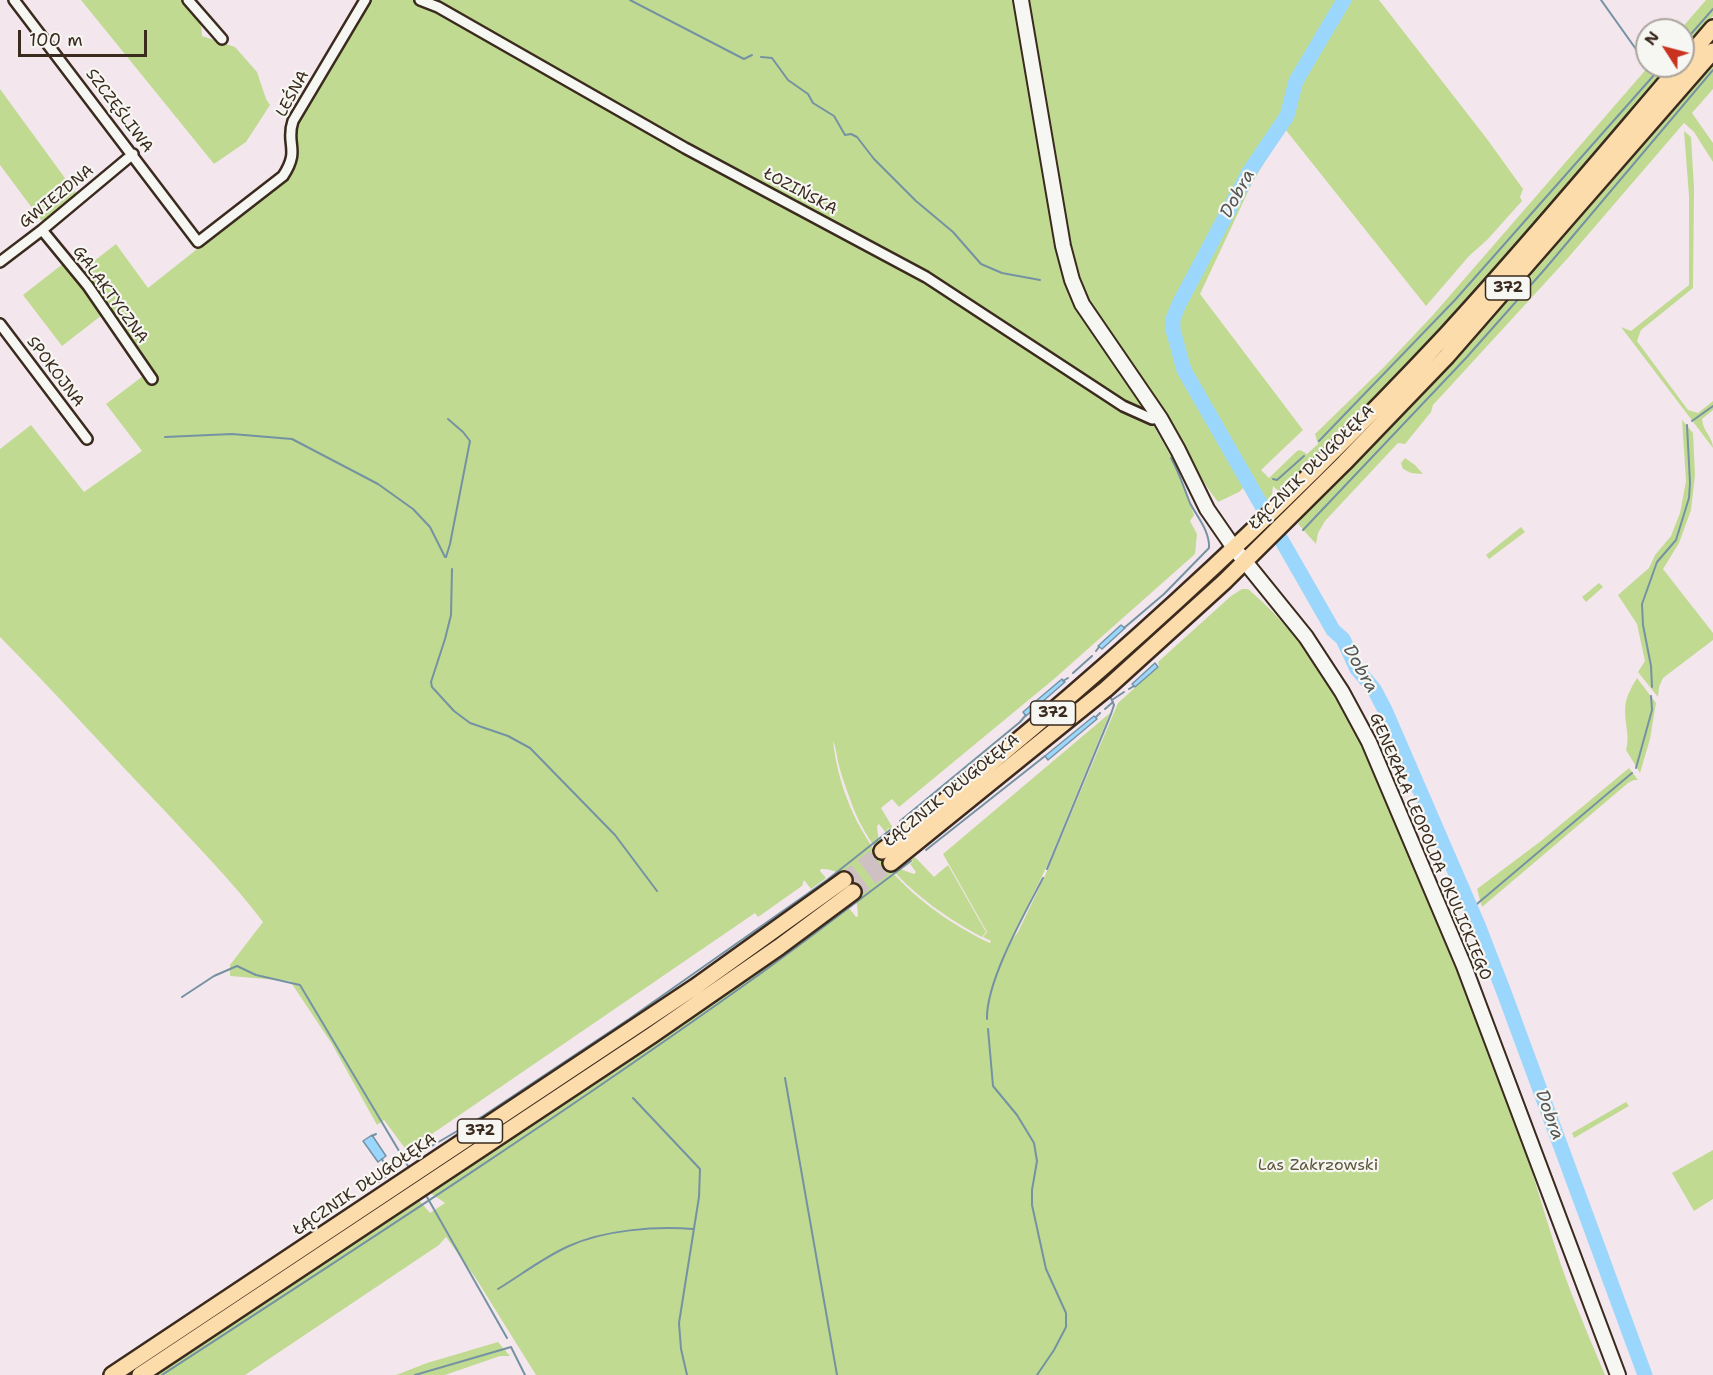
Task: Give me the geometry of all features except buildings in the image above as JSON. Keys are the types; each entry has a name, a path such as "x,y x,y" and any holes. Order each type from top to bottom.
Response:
{"main road":[{"name":"ŁĄCZNIK DŁUGOŁĘKA","path":"1695,49 1713,28"},
{"name":"ŁĄCZNIK DŁUGOŁĘKA","path":"1670,78 1448,332 1284,499 1152,625 886,857 1027,754 1114,681 1260,547 1447,356 1713,51"},
{"name":"ŁĄCZNIK DŁUGOŁĘKA","path":"112,1375 639,1025 749,949 848,886 779,947 643,1041 140,1375"}],"street":[{"name":"SZCZĘŚLIWA","path":"14,0 198,242"},
{"path":"188,0 222,39"},
{"name":"LEŚNA","path":"198,242 283,176 291,165 294,151 290,130 293,121 365,0"},
{"name":"ŁOZIŃSKA","path":"420,0 438,7 685,147 926,277 1122,406 1152,419 1160,418"},
{"name":"GENERAŁA LEOPOLDA OKULICKIEGO","path":"1021,0 1063,246 1072,280 1094,322 1160,418 1207,509 1234,548 1288,613 1324,664 1373,750 1464,966 1618,1375"},
{"name":"GWIEZDNA","path":"0,262 133,154"},
{"name":"GALAKTYCZNA","path":"42,230 88,286 152,379"},
{"name":"SPOKOJNA","path":"0,324 87,439"}],"green space":[{"path":"81,0 184,0 199,21 202,36 235,47 257,72 270,105 246,142 214,164"},
{"name":"Las Zakrzowski","path":"369,0 1379,0 1523,189 1520,197 1522,201 1487,240 1469,256 1426,306 1285,129 1253,181 1200,294 1303,430 1261,470 1269,478 1297,451 1300,450 1307,454 1318,444 1315,434 1384,367 1433,315 1639,78 1660,78 1454,314 1370,405 1281,494 1273,486 1272,495 1274,497 1265,506 1249,482 1239,492 1218,502 1170,423 1156,430 1177,467 1194,515 1190,521 1197,534 1195,554 1054,679 899,807 892,799 881,808 893,828 891,831 888,828 886,833 879,824 877,826 882,852 886,858 896,867 914,874 916,872 910,864 913,862 911,859 915,857 934,877 948,865 986,932 982,937 942,913 924,899 891,868 877,850 854,810 833,741 839,775 850,807 865,836 884,863 906,887 932,908 960,927 990,943 991,941 983,937 987,932 943,854 1110,713 1046,868 1009,944 1018,932 1044,878 1118,703 1159,666 1158,662 1231,596 1242,589 1248,589 1303,647 1326,680 1365,750 1382,787 1492,1052 1518,1126 1561,1265 1605,1375 536,1375 475,1277 446,1237 439,1245 245,1375 153,1375 418,1199 430,1213 445,1203 429,1192 591,1085 854,901 848,907 856,917 858,916 856,899 849,884 838,873 821,869 820,871 826,878 811,889 804,880 802,886 758,917 755,913 407,1151 384,1120 377,1125 332,1044 290,981 230,976 230,965 263,922 202,850 0,637 0,449 31,425 84,492 142,451 106,404 151,370 80,272 116,244 148,288 250,207 292,169 297,156 296,122"},
{"path":"1706,0 1713,0 1713,16 1695,37 1695,18 1690,18"},
{"path":"1713,65 1713,89 1692,113 1713,143 1713,162 1694,132 1684,123 1567,259 1433,405 1431,412 1405,444 1398,443 1325,521 1318,533 1316,544 1298,524 1305,513 1444,371"},
{"path":"0,89 78,196 44,224 0,165"},
{"path":"1684,131 1691,137 1694,188 1693,288 1641,330 1637,341 1688,410 1698,413 1713,401 1713,410 1702,419 1713,448 1621,327 1631,331 1689,285 1689,196"},
{"path":"64,263 102,315 62,346 23,295"},
{"path":"1682,420 1693,433 1695,475 1691,510 1679,543 1663,569 1713,633 1713,640 1663,678 1658,697 1638,672 1645,661 1637,624 1618,595 1649,568 1655,555 1671,536 1680,513 1686,481"},
{"path":"1405,458 1423,474 1411,473 1403,469 1401,463"},
{"path":"1521,527 1525,532 1489,559 1486,555"},
{"path":"1599,583 1603,587 1586,602 1582,597"},
{"path":"1637,678 1656,703 1650,739 1640,773 1626,750 1628,740 1625,706"},
{"path":"1629,768 1638,780 1628,783 1482,907 1477,889 1541,841"},
{"path":"1626,1102 1629,1106 1574,1138 1572,1133"},
{"path":"1713,1150 1713,1199 1694,1211 1672,1173"},
{"path":"498,1342 510,1356 500,1356 445,1375 396,1375 427,1363"}],"water":[{"path":"1121,625 1125,628 1102,649 1098,646"},
{"path":"1155,663 1158,667 1135,687 1132,684"},
{"path":"1062,679 1065,682 1026,716 1023,712"},
{"path":"1094,716 1097,719 1048,760 1045,756"},
{"path":"372,1135 386,1156 378,1162 363,1141"}],"waterway":[{"path":"630,0 744,59 752,55"},
{"name":"Dobra","path":"1344,0 1296,81 1287,116 1249,172 1179,304 1173,319 1173,330 1184,370 1333,630 1343,639 1357,669 1374,689 1385,710 1478,925 1645,1375"},
{"path":"1601,0 1635,48"},
{"path":"1695,29 1713,9"},
{"path":"761,57 772,58 788,80 808,94 813,103 834,116 845,135 851,134 857,137 874,159 916,201 953,232 981,264 1002,273 1040,280"},
{"path":"1303,530 1466,358 1545,269 1713,70"},
{"path":"1319,441 1455,300 1651,78"},
{"path":"1692,421 1713,406"},
{"path":"446,557 470,441 448,419"},
{"path":"1652,687 1642,604 1657,562 1676,540 1689,498 1687,425"},
{"path":"165,437 232,434 292,439 378,484 413,509 430,527 445,557"},
{"path":"1273,479 1277,480 1304,456"},
{"path":"1124,628 1164,594 1209,548 1205,530 1190,503 1171,458"},
{"path":"452,569 451,615 431,682 432,687 454,711 470,723 508,736 530,748 615,835 657,891"},
{"path":"1096,651 1099,647"},
{"path":"1073,673 1092,656"},
{"path":"1063,681 1068,678"},
{"path":"1129,689 1134,686"},
{"path":"1112,700 1124,692"},
{"path":"1636,768 1652,710 1651,696"},
{"path":"1047,869 1111,714 1114,705 1111,698"},
{"path":"1105,709 1113,702"},
{"path":"1096,717 1100,713"},
{"path":"900,821 1026,715"},
{"path":"926,850 1045,756"},
{"path":"1471,909 1632,773"},
{"path":"406,1161 483,1116 629,1019 827,880 890,830"},
{"path":"162,1375 458,1181 678,1032 911,861"},
{"path":"987,1019 988,1003 1000,967 1043,878"},
{"path":"182,997 214,976 237,966 256,975 300,985 408,1166"},
{"path":"988,1029 993,1086 1017,1115 1034,1143 1037,1161 1032,1205 1046,1269 1066,1313 1066,1327 1037,1375"},
{"path":"785,1078 837,1375"},
{"path":"633,1098 700,1169 699,1197 679,1323 681,1349 687,1375"},
{"path":"372,1136 376,1134"},
{"path":"379,1182 388,1171 382,1159"},
{"path":"427,1197 507,1338"},
{"path":"498,1289 551,1255 598,1236 630,1230 693,1229"},
{"path":"415,1375 511,1347 525,1375"}],"tunnel":[{"path":"844,880 882,851"},
{"path":"853,892 891,863"}]}
